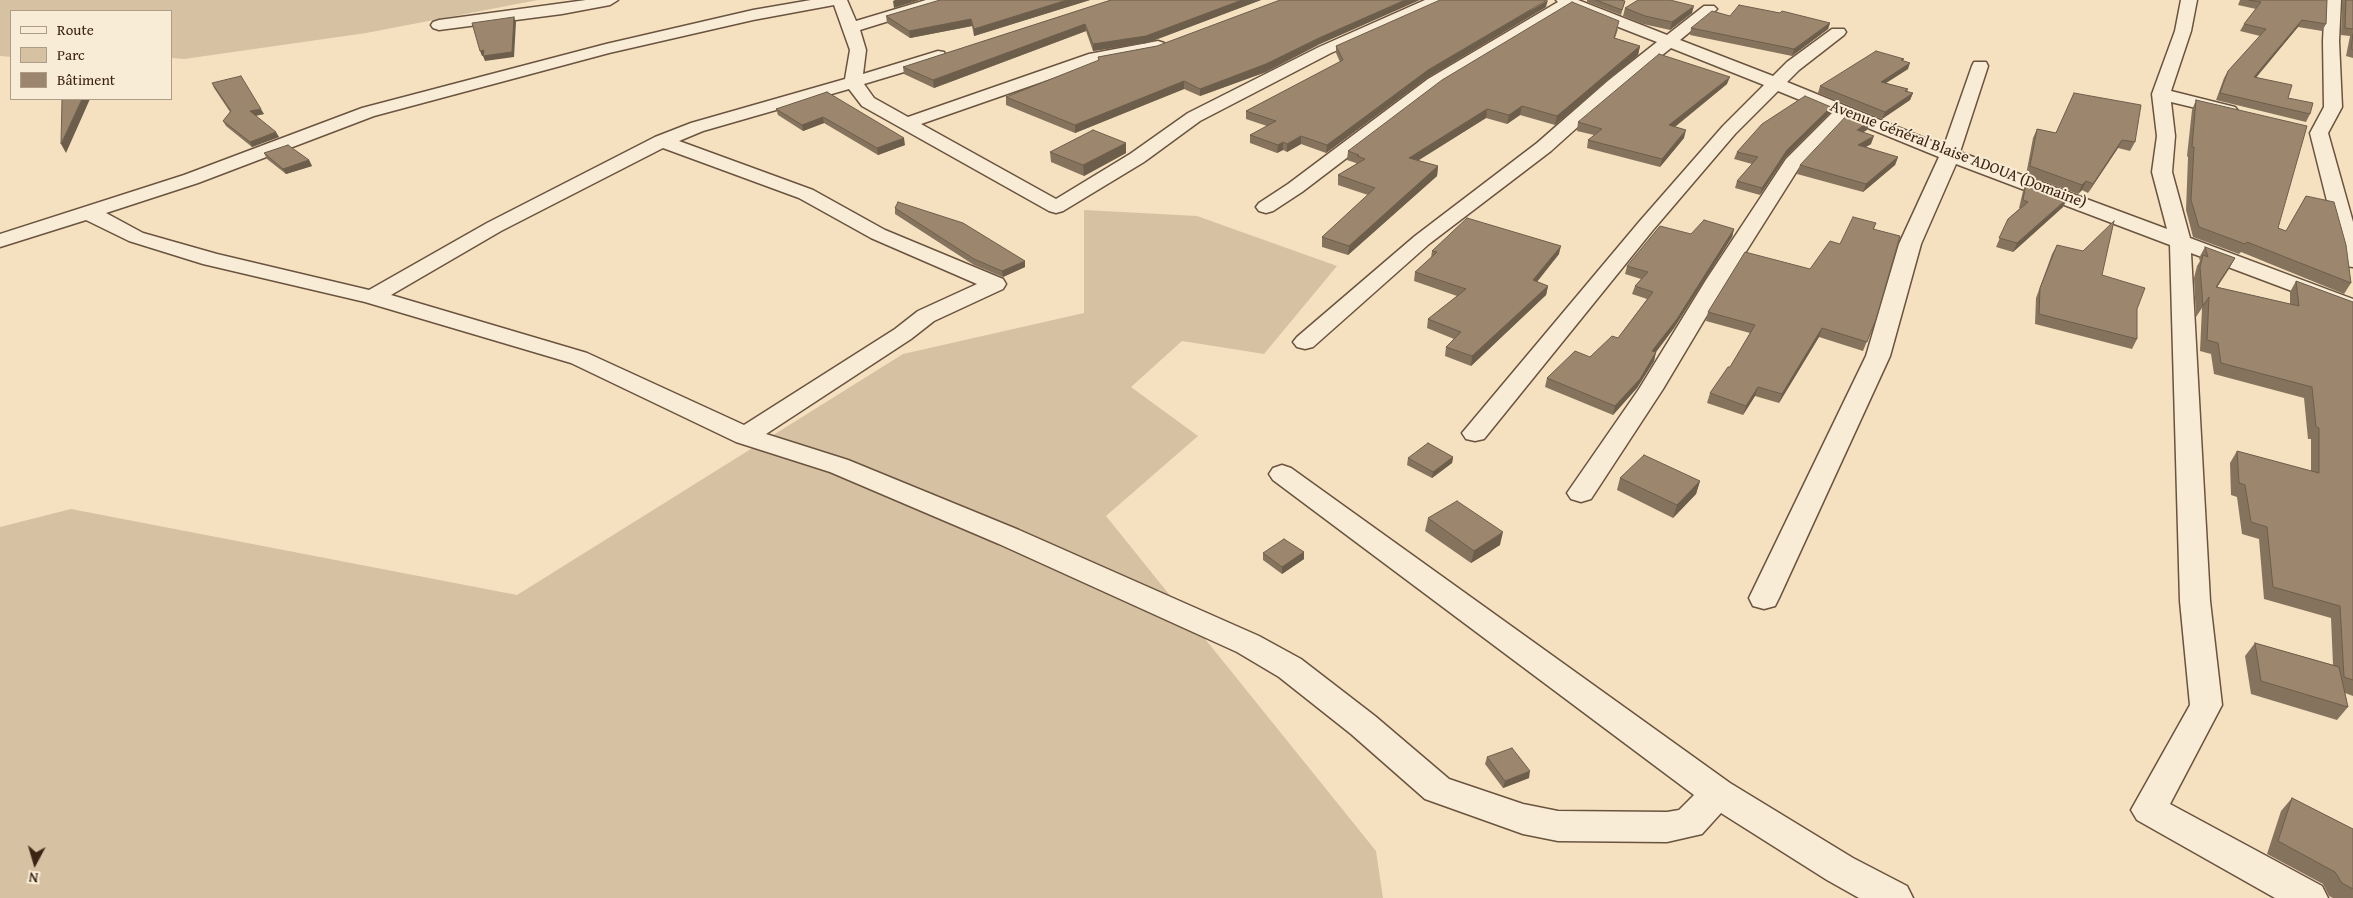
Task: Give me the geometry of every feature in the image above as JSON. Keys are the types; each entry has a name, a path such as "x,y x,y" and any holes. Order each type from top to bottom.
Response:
{"street":[{"path":"440,25 562,9 610,0"},
{"path":"0,241 191,179 368,112 606,48 753,15 838,0 851,28 858,50 853,82 868,102 1056,207 1137,158 1194,117 1325,50 1438,0"},
{"path":"851,28 942,0"},
{"path":"2189,0 2183,31 2162,94 2166,136 2162,172 2180,241 2195,601 2206,704 2149,810 2309,898"},
{"path":"2332,0 2333,106 2311,131 2353,261"},
{"path":"1266,207 1295,188 1434,83 1567,1"},
{"name":"Avenue Général Blaise ADOUA (Domaine)","path":"1567,1 1775,83 1950,155 2353,307"},
{"path":"1305,342 1422,240 1544,147 1615,84 1709,8"},
{"path":"1475,433 1646,226 1729,130 1793,66 1838,32"},
{"path":"906,123 1095,58 1150,49 1169,42"},
{"path":"372,298 494,227 662,141 698,126 853,82 955,50"},
{"path":"1764,598 1878,356 1910,244 1950,155 1980,66"},
{"path":"2162,94 2250,117"},
{"path":"1581,493 1651,389 1717,280 1793,163 1844,111"},
{"path":"662,141 806,194 878,234 995,284 926,316 902,334 745,436"},
{"path":"87,212 136,237 211,259 372,298 579,358 745,436 839,466 1009,537 1248,644 1290,668 1363,725 1437,789 1523,819 1558,826 1667,827 1689,823 1718,793"},
{"path":"1282,474 1718,793 1840,869 1894,898"}],"green space":[{"path":"0,0 538,0 366,33 184,59 172,58 172,10 10,10 10,57 0,56"},
{"path":"1084,210 1197,216 1337,266 1264,354 1182,341 1131,387 1198,436 1106,516 1376,851 1383,898 0,898 0,527 71,509 517,595 903,354 1084,313"}],"building":[{"path":"940,0 1067,0 974,29 971,19 909,31 886,16"},
{"path":"1111,0 1242,0 1146,36 1093,44 1085,24 933,80 903,67"},
{"path":"1280,0 1405,0 1266,64 1200,89 1184,81 1075,125 1006,97 1099,60 1098,57 1157,46"},
{"path":"1440,0 1547,0 1428,70 1327,145 1301,136 1287,144 1283,142 1278,145 1250,135 1276,121 1246,111 1343,60 1336,46"},
{"path":"1596,0 1620,0 1625,1 1622,10"},
{"path":"1638,0 1670,0 1694,6 1672,22 1645,16 1625,8"},
{"path":"2249,0 2327,0 2326,24 2302,20 2254,77 2292,85 2288,98 2313,103 2310,114 2220,93 2228,71 2266,29 2244,24 2261,2"},
{"path":"2346,0 2353,0 2353,29 2345,28"},
{"path":"1572,2 1619,21 1614,38 1640,46 1557,116 1522,106 1509,115 1487,109 1409,158 1438,166 1349,246 1322,237 1375,188 1338,175 1365,159 1348,151 1442,80"},
{"path":"1739,5 1780,13 1782,11 1830,23 1794,49 1691,28 1712,11 1730,16"},
{"path":"514,17 512,52 483,56 484,50 480,51 472,23"},
{"path":"2353,34 2353,50 2351,49"},
{"path":"1876,51 1904,59 1901,60 1910,63 1881,82 1908,89 1905,91 1913,93 1885,112 1820,86"},
{"path":"1659,54 1730,77 1669,125 1686,130 1662,159 1588,140 1602,129 1578,122"},
{"path":"241,76 261,109 250,111 276,132 250,142 223,121 231,111 212,83"},
{"path":"827,92 904,138 877,148 823,117 802,125 776,109"},
{"path":"2074,93 2141,105 2135,142 2122,140 2093,184 2086,181 2082,185 2030,166 2037,129 2056,133"},
{"path":"1805,96 1831,107 1787,150 1762,188 1737,181 1758,157 1737,152 1762,124"},
{"path":"62,100 82,100 61,144"},
{"path":"2196,100 2307,126 2278,228 2286,231 2306,196 2334,202 2346,245 2351,283 2247,242 2245,244 2199,227 2191,200 2194,147 2192,147"},
{"path":"1849,113 1870,121 1857,130 1874,136 1858,145 1898,157 1866,184 1800,165"},
{"path":"1093,130 1126,143 1083,165 1050,152"},
{"path":"288,145 309,160 283,169 264,153"},
{"path":"2026,183 2068,198 2017,243 1999,238 2008,219 2028,202 2023,200"},
{"path":"898,202 963,223 1025,261 1002,271 974,259 895,208"},
{"path":"1853,217 1876,223 1873,229 1900,236 1876,319 1867,342 1822,328 1782,394 1758,387 1746,406 1710,393 1728,367 1730,367 1755,325 1708,312 1745,252 1810,269 1830,241 1840,244"},
{"path":"1467,218 1561,246 1533,280 1548,286 1472,356 1446,347 1461,332 1428,319 1466,289 1415,272 1437,252 1432,251"},
{"path":"1704,220 1734,229 1677,319 1652,351 1656,352 1640,379 1615,406 1547,378 1575,351 1590,357 1612,336 1618,338 1653,292 1635,286 1648,272 1627,266 1660,226 1691,234"},
{"path":"2114,221 2102,275 2145,288 2137,309 2137,339 2039,314 2040,288 2057,245 2083,251"},
{"path":"2205,247 2235,258 2216,287 2299,306 2296,281 2353,302 2353,680 2344,677 2340,606 2273,587 2267,527 2251,522 2245,485 2239,483 2237,451 2319,473 2319,428 2316,427 2312,387 2221,363 2218,343 2207,340 2209,297 2203,306 2200,267 2203,255 2208,257"},
{"path":"1428,443 1453,457 1433,472 1408,458"},
{"path":"1644,455 1700,481 1677,505 1620,478"},
{"path":"1457,501 1503,532 1474,551 1428,518"},
{"path":"1284,539 1304,552 1282,567 1263,553"},
{"path":"2255,643 2339,667 2348,707 2261,681"},
{"path":"1512,748 1530,771 1505,781 1487,757"},
{"path":"2292,798 2353,829 2353,889 2342,883 2335,872 2278,841"}]}
